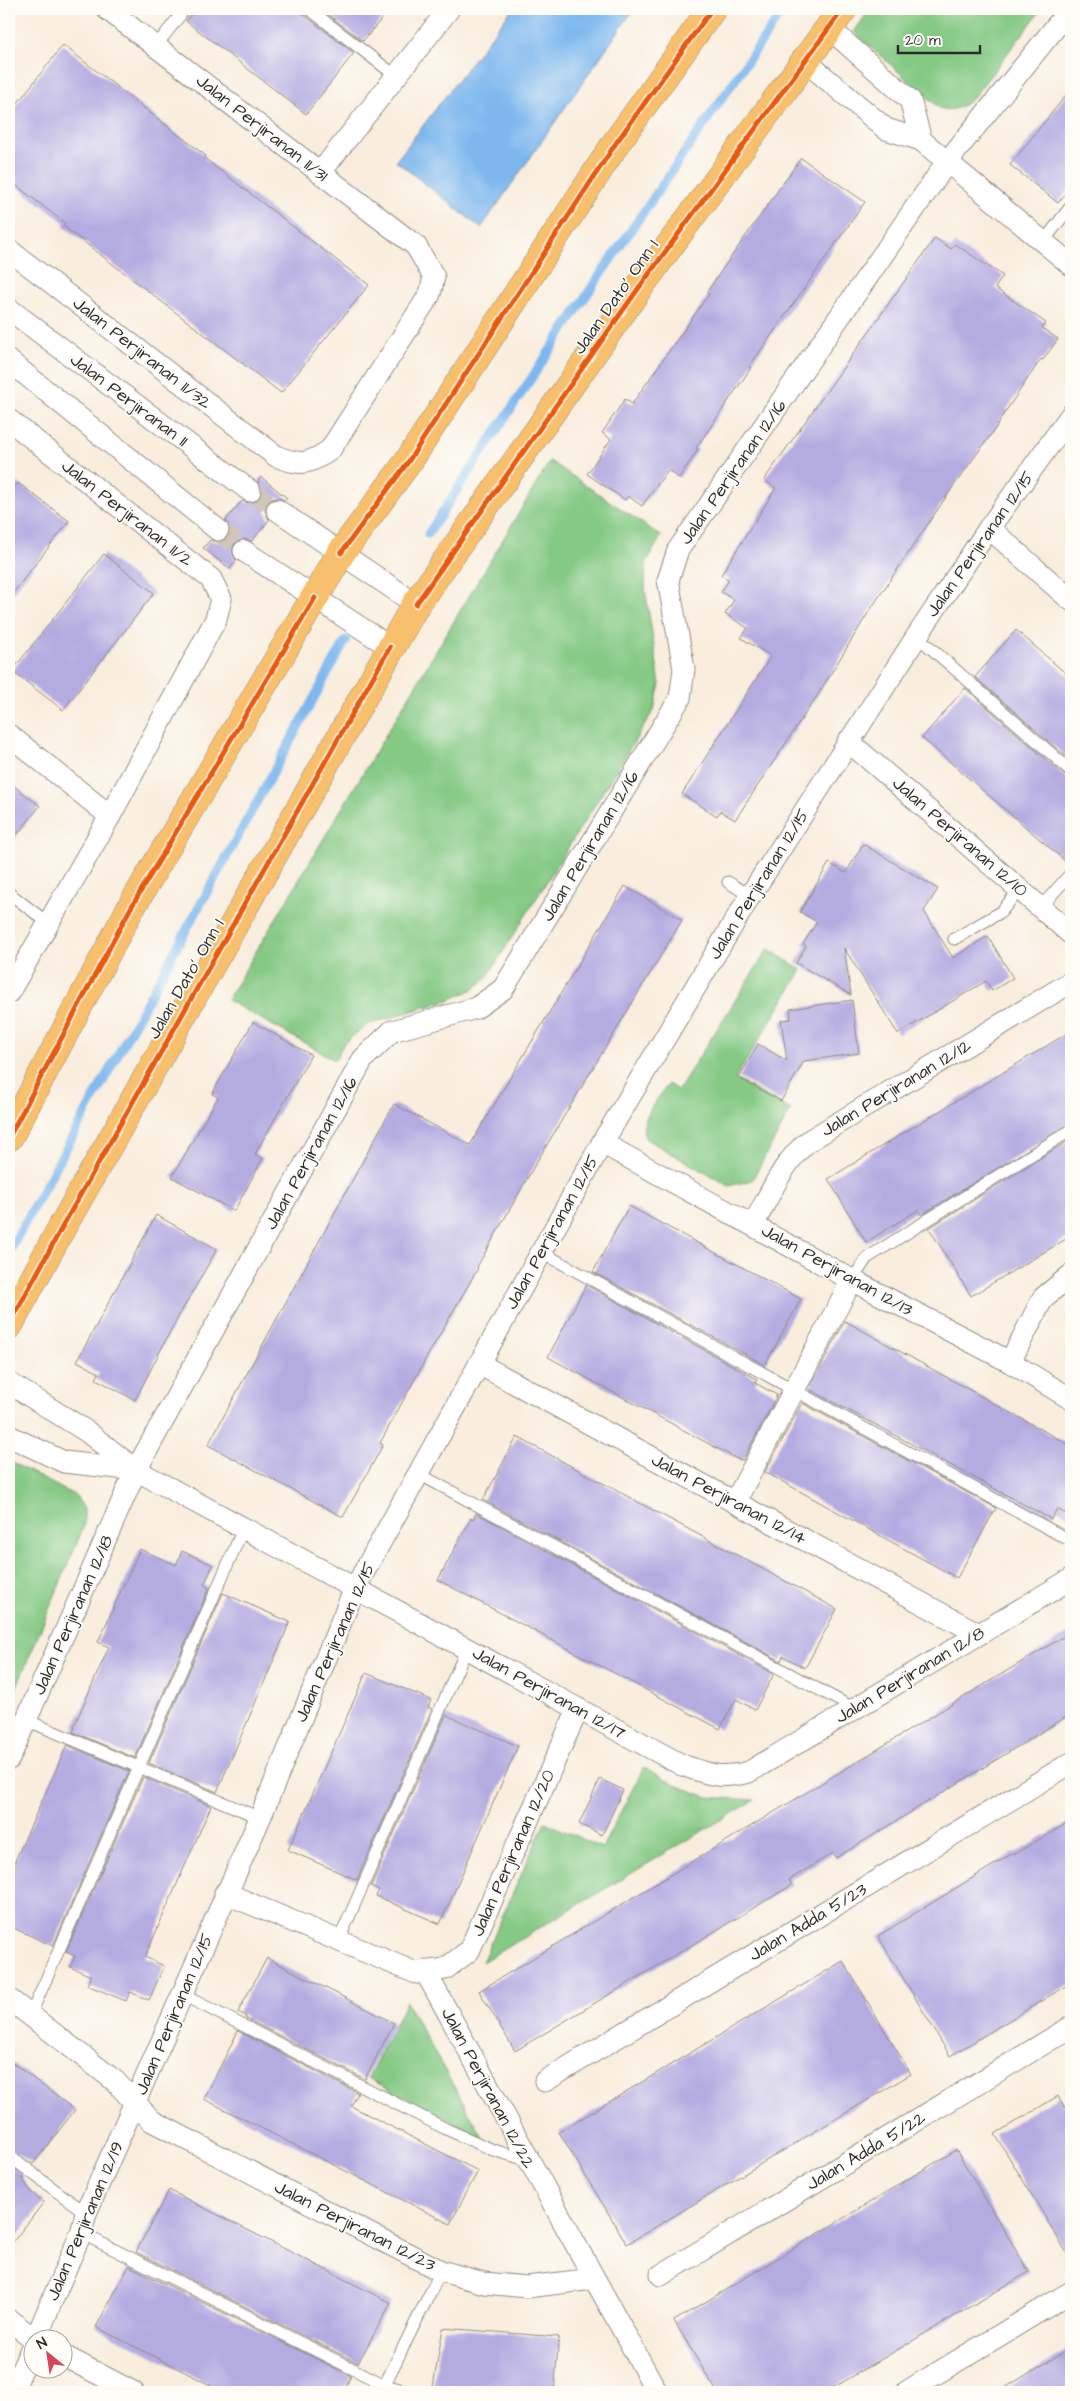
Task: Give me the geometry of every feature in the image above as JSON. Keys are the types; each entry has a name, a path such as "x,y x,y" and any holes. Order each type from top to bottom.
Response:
{"main road":[{"path":"9,1137 129,911 341,554 408,462 616,142 712,9"},
{"name":"Jalan Dato' Onn 1","path":"9,1325 61,1229 416,604 638,289 836,18"}],"street":[{"name":"Jalan Perjiranan 11/31","path":"107,9 416,246 434,277 430,294 330,450 315,460 294,464 276,456"},
{"path":"320,173 449,9"},
{"name":"Jalan Perjiranan 12/16","path":"136,1470 363,1059 392,1031 476,1008 503,989 680,698 684,669 668,580 678,550 948,162 1070,9"},
{"path":"836,18 910,100 921,140"},
{"path":"804,60 886,129 921,140 1071,265"},
{"name":"Jalan Perjiranan 11/32","path":"9,250 276,456"},
{"name":"Jalan Perjiranan 11","path":"9,309 250,492"},
{"path":"9,361 218,530"},
{"name":"Jalan Perjiranan 11/2","path":"9,420 211,579 220,599 216,619 110,816"},
{"name":"Jalan Perjiranan 12/15","path":"136,2105 181,1994 260,1818 355,1588 541,1252 602,1143 750,896 848,741 989,528 1067,428"},
{"path":"277,510 416,604"},
{"path":"989,528 1071,600"},
{"path":"244,551 390,647"},
{"path":"9,734 110,816 9,992"},
{"name":"Jalan Perjiranan 12/10","path":"848,741 1071,934"},
{"name":"Jalan Perjiranan 12/12","path":"754,1225 787,1164 803,1145 1071,982"},
{"name":"Jalan Perjiranan 12/13","path":"602,1143 852,1280 1010,1362 1071,1399"},
{"path":"1010,1362 1043,1298 1071,1275"},
{"path":"735,1502 852,1280"},
{"name":"Jalan Perjiranan 12/14","path":"479,1364 979,1634"},
{"path":"9,1383 86,1431 136,1470"},
{"path":"9,1436 64,1462 136,1470"},
{"name":"Jalan Perjiranan 12/17","path":"136,1470 682,1765 715,1777 749,1772"},
{"name":"Jalan Perjiranan 12/18","path":"9,1759 136,1470"},
{"name":"Jalan Perjiranan 12/8","path":"749,1772 1071,1579"},
{"name":"Jalan Perjiranan 12/20","path":"425,1972 445,1969 469,1951 578,1710"},
{"name":"Jalan Adda 5/23","path":"545,2081 1071,1763"},
{"path":"225,1893 416,1973 425,1972"},
{"name":"Jalan Perjiranan 12/22","path":"425,1972 593,2279 650,2391"},
{"name":"Jalan Perjiranan 12/23","path":"9,1999 31,2014 115,2081 152,2121 441,2271 484,2283 527,2287 593,2279"},
{"name":"Jalan Adda 5/22","path":"661,2274 1071,2027"},
{"name":"Jalan Perjiranan 12/19","path":"39,2328 83,2223 136,2105"},
{"path":"906,2392 1071,2292"},
{"path":"9,2320 22,2329"},
{"path":"72,2360 133,2392"},
{"path":"12,2392 22,2370"}],"lane":[{"path":"156,46 185,9"},
{"path":"309,9 396,76"},
{"path":"1044,241 1071,206"},
{"path":"917,636 1071,770"},
{"path":"1041,907 1071,872"},
{"path":"728,882 750,896"},
{"path":"954,939 1001,912 1020,888"},
{"path":"9,893 48,923"},
{"path":"852,1280 866,1258 1071,1130"},
{"path":"541,1252 1071,1541"},
{"path":"419,1474 855,1709"},
{"path":"31,2014 244,1527"},
{"path":"339,1940 467,1648"},
{"path":"26,1720 260,1818"},
{"path":"181,1994 446,2129 493,2150 527,2160"},
{"path":"9,2156 83,2223 383,2389 410,2392"},
{"path":"383,2389 441,2271"}],"green space":[{"path":"870,9 1042,9 972,99 960,107 948,110 939,108 854,32"},
{"path":"550,461 661,536 646,563 645,589 660,684 654,710 486,979 471,990 451,999 367,1025 344,1043 335,1060 227,1000"},
{"path":"768,949 802,970 735,1079 791,1110 752,1180 729,1186 646,1139 644,1125 650,1110 668,1084 678,1090"},
{"path":"9,1461 76,1496 84,1509 84,1526 9,1705"},
{"path":"644,1767 675,1785 708,1797 755,1800 482,1962 545,1822 602,1848"},
{"path":"406,2002 484,2139 368,2078"}],"water":[{"path":"512,9 634,9 481,228 396,161"}],"building":[{"path":"195,9 302,9 304,15 354,53 306,114 186,21"},
{"path":"321,9 390,9 363,41"},
{"path":"63,45 206,156 204,158 369,285 281,393 63,226 65,223 9,180 9,114"},
{"path":"1071,89 1071,187 1058,203 1010,165"},
{"path":"801,158 865,202 749,367 751,368 696,448 698,450 679,478 668,470 642,506 628,496 625,500 587,474 611,439 602,433 625,399 632,404 709,294 707,292 724,267"},
{"path":"935,238 951,249 955,244 1003,276 995,288 1046,323 1042,328 1058,339 1043,360 1041,359 1000,422 950,491 870,610 817,696 735,820 720,811 717,816 682,794 771,656 741,638 748,628 725,614 734,600 721,592 729,580 721,575 776,488 764,480"},
{"path":"261,477 287,498 285,500 272,499 267,503 265,510 269,520 252,541 244,539 234,544 232,551 236,561 230,569 203,548 210,540 217,542 227,538 230,531 226,520 242,501 249,503 260,499 262,492 258,481"},
{"path":"18,483 69,521 9,598 9,494"},
{"path":"104,554 154,593 63,710 12,671"},
{"path":"1016,630 1071,678 1071,761 975,677"},
{"path":"965,688 1066,777 1071,778 1071,866 922,738"},
{"path":"9,782 40,806 9,845"},
{"path":"863,844 938,889 924,911 953,958 988,936 1013,978 992,991 986,981 898,1034 844,948 851,995 796,963 806,946 803,944 817,922 800,912 829,863 846,873"},
{"path":"625,886 682,920 536,1163 380,1443 383,1445 343,1517 208,1445 394,1104 470,1145"},
{"path":"852,1000 859,1053 804,1061 781,1101 739,1078 758,1044 787,1061 781,1020 791,1019 790,1009"},
{"path":"253,1022 311,1055 255,1154 263,1158 234,1211 172,1177 218,1097 212,1094"},
{"path":"1071,1031 1071,1123 921,1215 918,1210 866,1242 828,1179"},
{"path":"1071,1139 1071,1236 971,1296 929,1228"},
{"path":"629,1206 801,1299 765,1365 593,1272"},
{"path":"156,1215 217,1249 173,1326 135,1400 96,1379 99,1373 77,1361"},
{"path":"586,1285 757,1379 755,1383 777,1395 743,1460 737,1459 548,1357"},
{"path":"845,1321 1071,1446 1071,1517 1057,1509 1051,1519 809,1389"},
{"path":"802,1403 996,1508 957,1578 765,1472"},
{"path":"517,1437 837,1609 805,1668 783,1656 781,1661 483,1500"},
{"path":"476,1513 774,1674 755,1710 736,1699 720,1729 438,1580 471,1518 473,1519"},
{"path":"140,1549 176,1565 182,1551 213,1565 204,1585 209,1588 135,1758 73,1732 109,1647 98,1642"},
{"path":"223,1593 290,1622 217,1792 149,1763"},
{"path":"1071,1632 1071,1714 836,1858 833,1853 789,1880 792,1885 515,2051 479,1991"},
{"path":"366,1673 431,1700 428,1707 432,1709 357,1880 288,1850"},
{"path":"446,1715 518,1746 440,1924 376,1896 379,1890 371,1886"},
{"path":"67,1745 129,1771 53,1946 9,1926 9,1874"},
{"path":"143,1777 211,1806 145,1957 164,1966 149,2000 130,1992 126,2001 87,1985 91,1976 70,1967 75,1956 66,1952"},
{"path":"600,1779 623,1790 602,1835 579,1824"},
{"path":"1071,1821 1071,1983 950,2056 878,1936 1013,1853"},
{"path":"267,1958 394,2023 365,2079 245,2018 246,2016 238,2012"},
{"path":"843,1961 911,2074 627,2244 559,2132"},
{"path":"238,2031 358,2093 351,2106 478,2171 450,2224 204,2099"},
{"path":"9,2060 75,2110 33,2164 9,2149"},
{"path":"1058,2096 1071,2117 1071,2260 995,2134"},
{"path":"956,2150 1029,2272 826,2392 717,2392 674,2321"},
{"path":"9,2165 24,2176 22,2178 32,2193 44,2202 9,2247"},
{"path":"169,2190 391,2303 358,2363 136,2252"},
{"path":"129,2266 351,2376 343,2392 224,2392 96,2327"},
{"path":"443,2328 559,2337 554,2392 482,2392 433,2387"},
{"path":"1071,2348 1071,2392 998,2392 1044,2364"}],"waterway":[{"path":"428,534 598,278 784,9"},
{"path":"9,1252 346,640"}],"tunnel":[{"path":"250,491 277,510"},
{"path":"218,530 244,551"}],"cycle path":[{"path":"341,553 408,462 616,143 712,9"},
{"path":"416,604 638,289 843,9"},
{"path":"9,1137 129,911 315,598"},
{"path":"9,1325 61,1229 390,647"}]}
